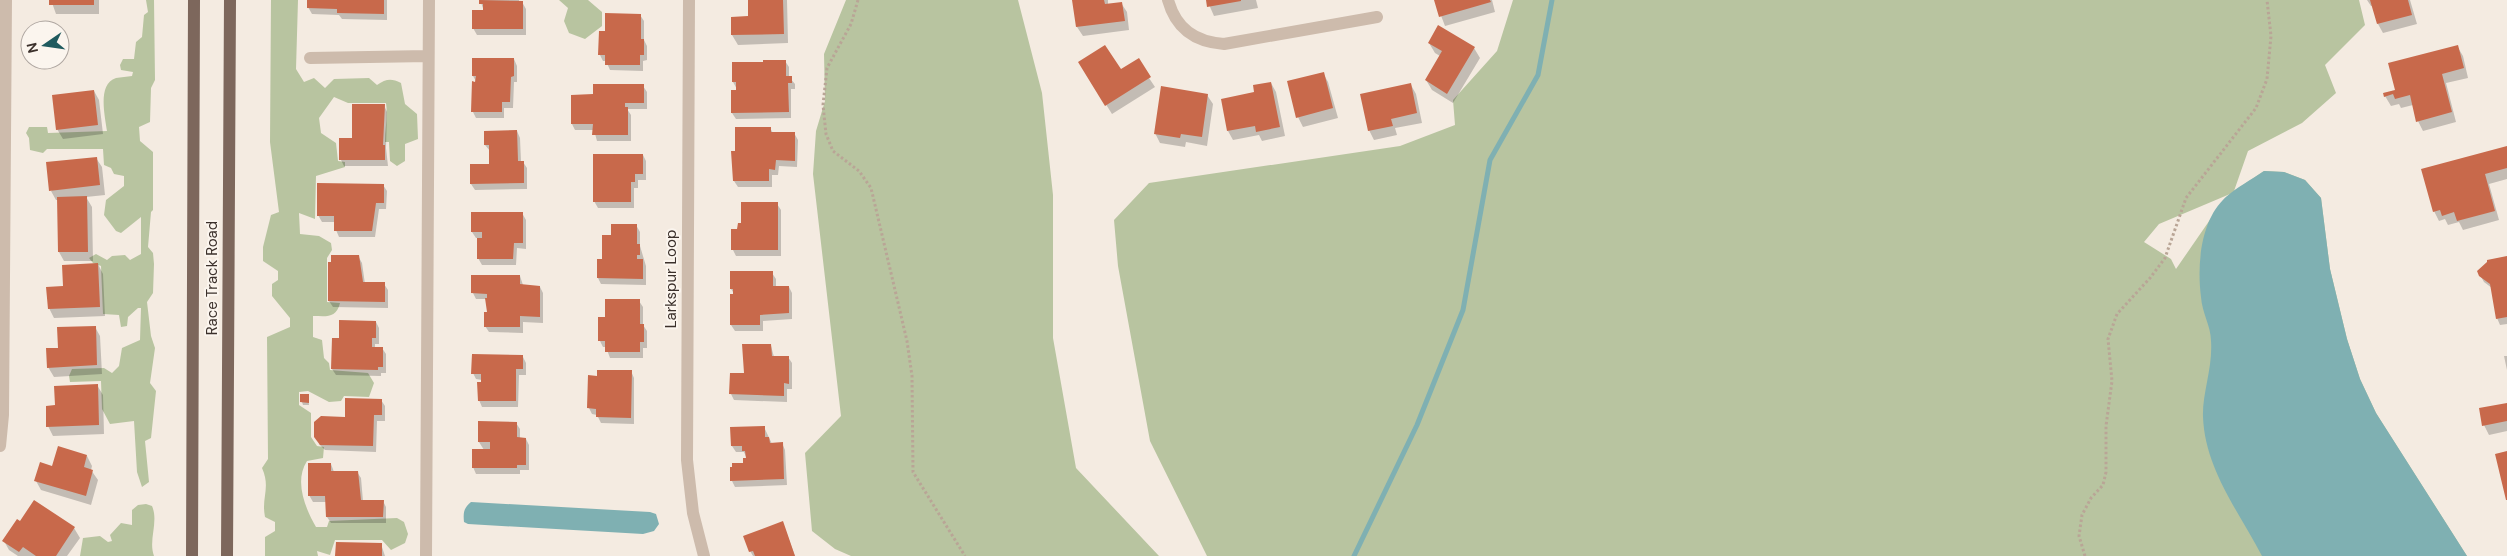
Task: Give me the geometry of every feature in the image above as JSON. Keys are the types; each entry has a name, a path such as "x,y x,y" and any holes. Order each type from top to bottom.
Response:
{"main road":[{"name":"Race Track Road","path":"192,556 194,0"},
{"name":"Race Track Road","path":"227,556 230,0"}],"street":[{"path":"0,446 3,415 2,270 6,0"},
{"path":"426,556 429,0"},
{"name":"Larkspur Loop","path":"689,0 686,460 693,513 704,556"},
{"path":"1168,0 1172,14 1181,28 1194,38 1208,43 1224,44 1377,18"},
{"path":"310,58 428,56"}],"path":[{"path":"858,0 851,24 827,68 822,105 826,134 833,151 859,171 871,188 907,341 912,376 914,472 965,556"},
{"path":"2086,556 2080,536 2082,515 2091,498 2103,485 2106,472 2106,426 2112,382 2108,339 2116,314 2150,278 2165,258 2186,198 2256,108 2267,79 2271,36 2267,0"}],"green space":[{"path":"146,0 154,0 155,80 151,88 150,122 139,127 140,141 153,152 153,210 151,212 148,247 153,253 153,293 147,302 151,336 155,348 150,383 156,391 151,438 145,441 149,482 142,487 137,472 134,421 110,424 102,409 101,381 70,382 69,376 72,369 104,368 112,373 119,366 122,348 140,340 141,308 138,308 128,317 127,326 121,327 119,315 103,314 101,266 93,263 89,258 96,254 107,260 112,256 125,255 130,260 141,254 141,217 121,233 116,231 104,215 106,200 124,186 124,176 114,174 111,168 104,165 103,149 47,149 43,153 30,150 29,138 26,133 29,127 47,127 48,133 107,131 104,93 110,81 116,78 132,76 133,72 121,70 120,65 123,59 134,59 136,42 142,37 144,15 148,12"},
{"path":"271,0 298,0 296,69 304,82 314,78 325,88 334,79 369,78 377,85 386,80 394,80 401,83 405,104 417,114 418,139 405,144 405,161 397,166 390,161 389,142 385,142 386,103 348,103 334,97 319,118 321,133 336,143 338,161 345,162 345,167 316,176 315,219 299,213 300,234 319,236 331,243 332,250 327,258 327,302 340,303 336,312 330,316 313,316 313,337 322,340 324,358 329,363 330,370 368,373 374,383 369,397 344,396 341,401 329,402 308,391 299,392 299,405 311,413 311,437 317,446 324,447 323,458 307,461 303,469 301,477 302,494 316,527 327,527 329,521 397,518 404,522 408,534 405,543 391,550 382,540 335,540 330,555 317,551 318,556 265,556 265,537 275,531 275,522 265,517 266,481 262,468 268,459 267,337 290,327 290,318 272,296 272,284 278,280 278,271 263,261 263,247 271,215 279,212 270,142"},
{"path":"559,0 588,0 602,12 602,26 585,39 569,33 564,21 568,8"},
{"path":"846,0 1018,0 1042,93 1053,195 1053,338 1076,468 1159,556 851,556 835,549 812,531 805,453 841,416 813,174 816,131 825,101 824,54"},
{"path":"1513,0 2359,0 2365,25 2325,65 2336,93 2302,123 2248,151 2234,191 2264,171 2284,172 2305,180 2321,198 2330,269 2347,339 2360,379 2376,413 2467,556 1207,556 1150,441 1118,266 1114,220 1149,183 1400,146 1455,125 1453,100 1497,51","holes":["2230,194 2225,198 2176,269 2171,259 2144,242 2159,224"]},
{"path":"146,504 152,506 154,512 152,550 154,556 80,556 83,538 100,536 108,542 112,541 110,535 121,523 132,525 132,510 138,505"}],"water":[{"path":"2264,171 2284,172 2305,180 2321,198 2330,269 2347,339 2360,379 2376,413 2467,556 2262,556 2216,472 2205,436 2203,417 2211,351 2211,335 2201,297 2200,258 2202,244 2217,207 2230,193"},
{"path":"471,502 650,512 656,514 659,524 654,531 643,534 468,524 464,522 464,513 465,508"}],"building":[{"path":"49,0 94,0 94,5 49,5"},
{"path":"307,0 384,0 384,14 337,13 337,9 307,8"},
{"path":"479,0 523,1 523,29 472,29 472,10 483,10 483,4 479,4"},
{"path":"748,0 783,0 784,34 731,35 731,17 748,16"},
{"path":"1072,0 1104,0 1105,4 1122,2 1125,21 1076,27"},
{"path":"1206,0 1241,0 1241,1 1207,7"},
{"path":"1434,0 1490,0 1491,2 1439,17"},
{"path":"2370,0 2408,0 2412,15 2377,24"},
{"path":"605,13 641,14 641,39 644,39 644,55 640,55 640,65 605,65 605,55 598,55 599,31 605,31"},
{"path":"1438,25 1475,47 1447,94 1425,80 1442,51 1428,43"},
{"path":"1105,45 1121,69 1139,58 1151,77 1105,106 1078,62"},
{"path":"2458,45 2464,68 2442,74 2452,112 2416,122 2410,95 2395,99 2393,94 2384,97 2383,93 2395,90 2388,63"},
{"path":"472,58 514,58 514,76 511,77 510,102 502,102 502,112 471,112 472,81 475,82 476,76 472,76"},
{"path":"763,60 786,60 786,76 792,76 792,83 788,83 789,112 731,113 731,90 736,90 736,82 732,82 732,62 763,62"},
{"path":"1324,72 1333,108 1296,118 1287,81"},
{"path":"1271,82 1280,127 1256,132 1255,126 1227,131 1221,99 1254,92 1253,85"},
{"path":"1411,83 1417,113 1391,119 1393,126 1368,131 1360,94"},
{"path":"593,84 644,84 644,103 625,103 625,107 628,107 628,135 592,135 593,124 571,124 571,95 593,94"},
{"path":"1161,86 1208,94 1202,137 1181,134 1180,138 1154,134"},
{"path":"94,90 98,125 56,130 52,95"},
{"path":"352,104 385,104 383,145 385,145 385,160 339,160 339,138 352,138"},
{"path":"735,127 771,127 771,132 795,132 795,161 776,160 775,170 769,169 769,181 733,181 731,151 735,151"},
{"path":"517,130 518,161 524,161 524,183 470,184 470,164 489,164 489,145 484,145 484,131"},
{"path":"2507,146 2507,168 2485,174 2495,211 2457,221 2454,212 2442,216 2440,210 2433,212 2421,169"},
{"path":"593,154 643,154 643,174 635,174 635,182 631,182 631,202 593,202"},
{"path":"97,157 100,185 49,191 46,162"},
{"path":"317,183 384,184 384,203 376,203 372,231 334,231 334,216 317,216"},
{"path":"87,196 88,252 58,252 57,197"},
{"path":"741,202 778,202 778,250 731,250 731,229 737,229 738,223 741,223"},
{"path":"471,212 523,212 523,243 514,243 513,259 477,259 477,238 482,238 482,232 471,232"},
{"path":"611,224 637,224 637,244 640,244 640,255 637,255 637,259 643,259 643,279 597,278 597,259 602,259 602,235 611,235"},
{"path":"331,255 359,255 363,282 385,282 385,302 328,301 328,262 331,262"},
{"path":"2507,256 2507,317 2496,319 2490,284 2479,276 2477,271 2487,260"},
{"path":"98,263 100,307 48,309 46,287 63,286 62,265"},
{"path":"730,271 773,271 773,286 789,286 789,313 760,315 760,325 730,325 730,294 733,294 733,289 730,289"},
{"path":"471,275 520,275 520,284 540,286 540,317 520,316 520,327 484,327 484,312 487,312 485,298 487,298 487,294 471,293"},
{"path":"605,299 640,299 640,324 644,324 644,342 640,342 640,352 605,352 605,341 598,341 598,317 605,317"},
{"path":"339,320 376,321 376,338 372,338 372,347 383,347 383,367 378,367 378,370 331,369 332,338 339,338"},
{"path":"96,326 97,365 47,368 46,348 58,348 57,327"},
{"path":"742,344 771,344 772,356 789,356 789,384 784,383 784,396 729,394 730,373 744,373"},
{"path":"472,354 523,355 523,369 516,369 516,401 478,401 477,382 481,382 481,374 471,374"},
{"path":"597,370 632,370 631,418 596,417 596,409 587,408 588,375 597,376"},
{"path":"98,384 99,425 46,427 46,406 55,405 54,386"},
{"path":"300,394 309,394 309,403 300,402"},
{"path":"345,398 382,399 382,415 374,415 373,446 320,445 314,437 314,422 321,416 345,417"},
{"path":"2507,403 2507,421 2482,426 2479,408"},
{"path":"478,421 517,422 517,437 526,438 526,465 517,465 517,468 472,468 472,449 490,449 490,442 478,442"},
{"path":"765,426 765,437 769,437 770,443 783,442 784,479 730,481 730,467 732,467 732,463 743,463 743,458 746,458 745,451 742,451 742,446 731,446 730,427"},
{"path":"58,446 87,455 84,467 93,470 86,496 34,481 40,462 52,466"},
{"path":"2507,451 2507,500 2506,500 2495,454"},
{"path":"308,463 331,463 331,471 358,471 361,500 384,500 383,517 326,517 325,496 308,496"},
{"path":"34,500 75,527 56,556 36,556 23,547 19,552 2,541 17,519 20,521"},
{"path":"783,521 795,556 755,556 753,551 749,552 743,536"},
{"path":"336,542 382,543 382,556 335,556"}],"waterway":[{"path":"1354,556 1417,425 1463,310 1490,160 1538,75 1552,0"}]}
